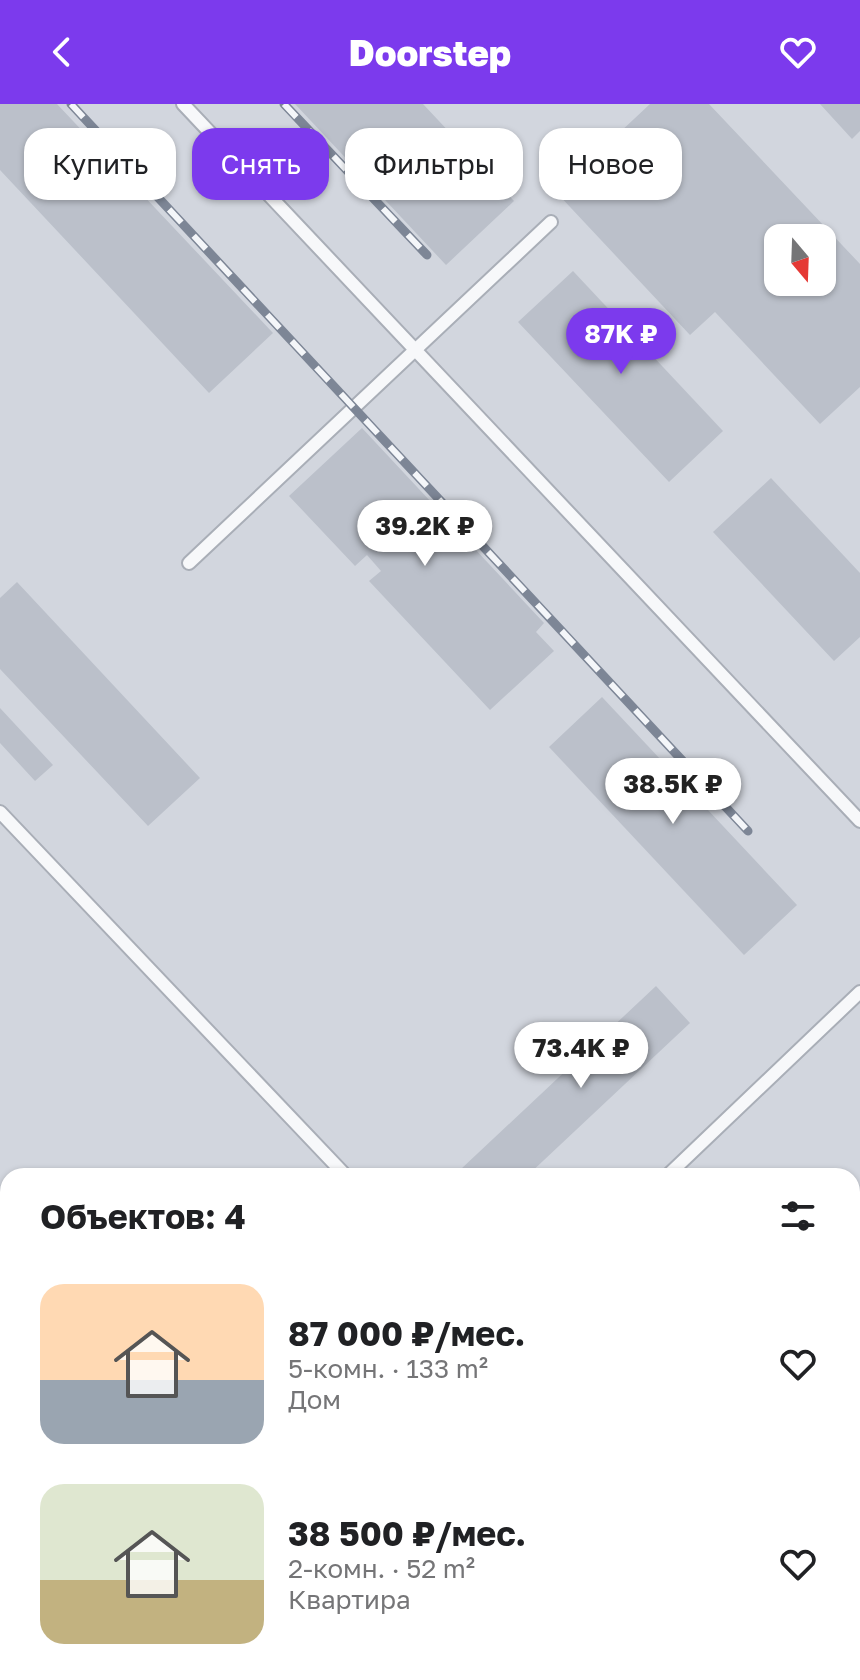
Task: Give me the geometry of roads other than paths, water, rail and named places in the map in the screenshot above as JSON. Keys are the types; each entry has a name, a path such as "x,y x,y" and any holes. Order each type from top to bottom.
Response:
{"lane":[{"path":"183,104 860,821"},
{"path":"189,563 551,222"},
{"path":"0,812 338,1168"},
{"path":"675,1168 860,992"}],"railway":[{"path":"71,104 748,831"},
{"path":"284,104 427,255"}]}
